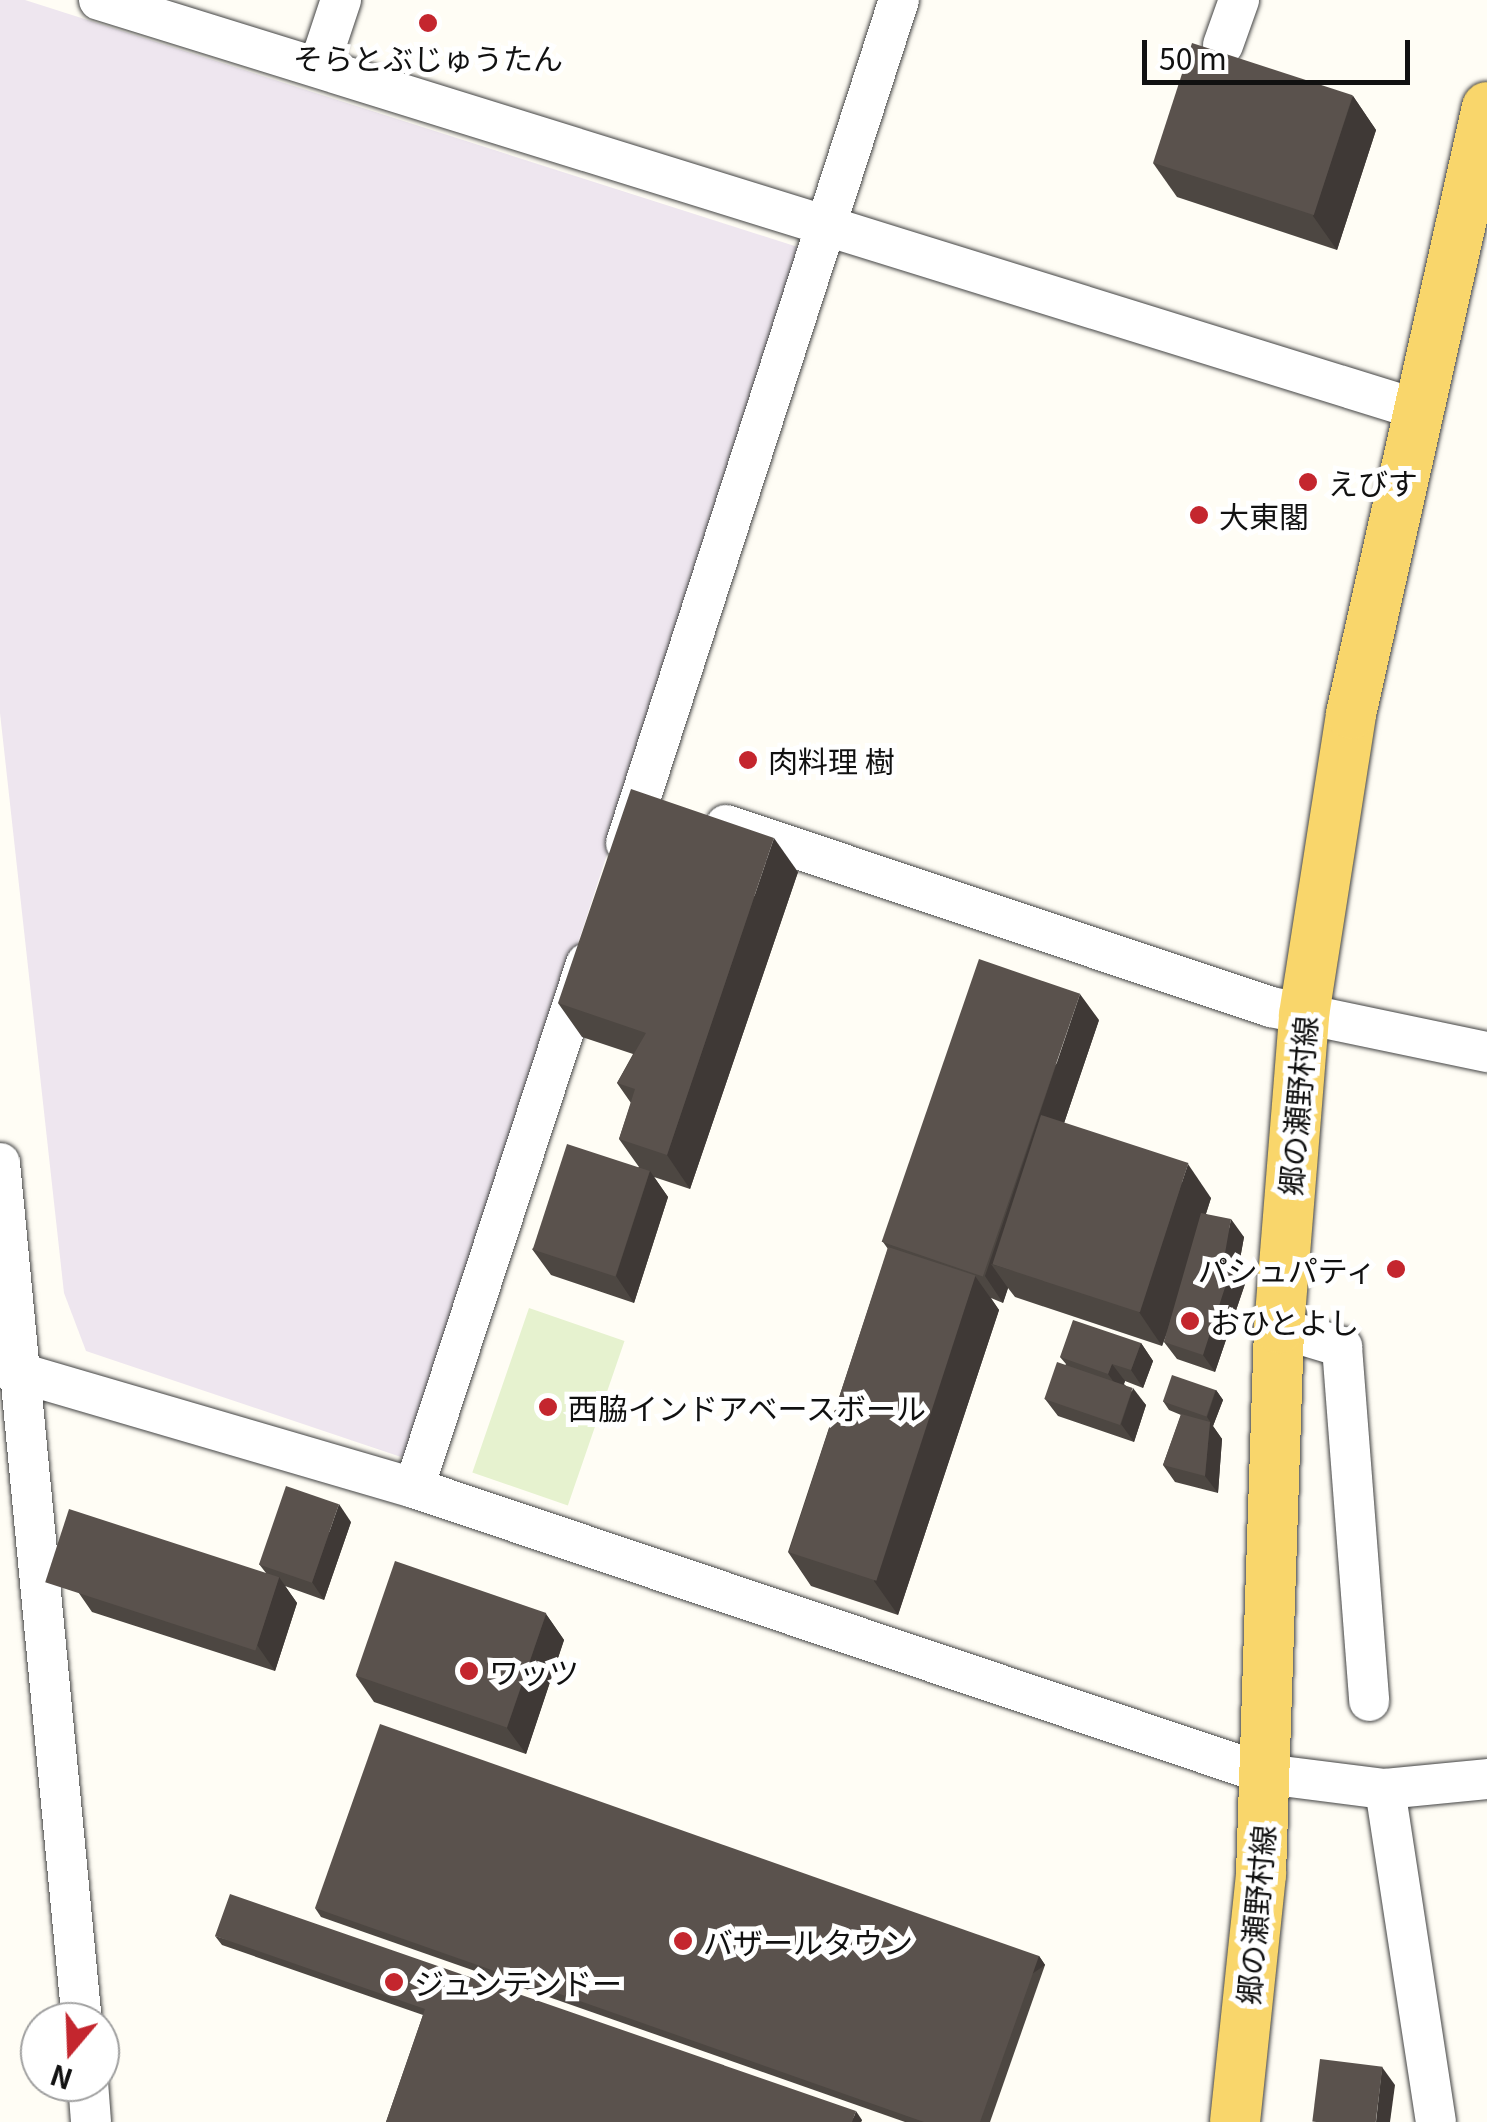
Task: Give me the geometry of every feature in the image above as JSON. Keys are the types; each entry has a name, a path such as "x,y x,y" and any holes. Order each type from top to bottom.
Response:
{"main road":[{"name":"郷の瀬野村線","path":"1235,2122 1266,1774 1279,1328 1304,1015 1351,714 1416,408 1478,185 1487,107"}],"street":[{"path":"99,0 319,66 825,229 1416,408"},
{"path":"319,66 341,0"},
{"path":"414,1488 899,0"},
{"path":"1223,45 1239,0"},
{"path":"641,798 1304,1015 1487,1052"},
{"path":"0,1163 11,1370 80,2002"},
{"path":"1279,1328 1342,1347 1369,1701"},
{"path":"11,1370 414,1488 1266,1774 1385,1788 1487,1779"},
{"path":"1385,1788 1436,2122"}],"shaded area":[{"path":"0,0 25,0 804,249 410,1460 86,1351 64,1293 0,713"}],"green space":[{"name":"西脇インドアベースボール","path":"529,1308 624,1341 568,1505 472,1473"}],"building":[{"path":"1192,43 1353,95 1314,215 1153,163"},
{"path":"631,789 774,838 667,1155 619,1139 635,1089 617,1083 646,1033 558,1003"},
{"path":"979,959 1080,994 983,1277 882,1242"},
{"path":"1041,1115 1188,1163 1140,1312 992,1264"},
{"path":"567,1144 650,1171 615,1276 533,1250"},
{"path":"1201,1213 1231,1219 1224,1259 1233,1263 1203,1355 1164,1342"},
{"path":"888,1247 975,1275 876,1581 789,1552"},
{"path":"1073,1320 1141,1343 1131,1370 1112,1364 1108,1374 1060,1357"},
{"path":"1057,1362 1133,1388 1120,1425 1044,1399"},
{"path":"1172,1375 1215,1390 1206,1416 1163,1401"},
{"path":"1181,1414 1210,1422 1205,1476 1163,1465"},
{"path":"286,1486 339,1504 312,1583 259,1564"},
{"path":"69,1509 279,1577 255,1651 45,1582"},
{"name":"ワッツ","path":"395,1561 546,1613 507,1727 356,1675"},
{"name":"バザールタウン","path":"380,1724 1039,1956 980,2122 924,2122 315,1908"},
{"name":"ジュンテンドー","path":"230,1894 856,2111 852,2122 386,2122 425,2009 215,1936"},
{"path":"1320,2059 1383,2067 1376,2122 1312,2122"}],"place":[{"name":"そらとぶじゅうたん","path":"428,23"},
{"name":"えびす","path":"1308,482"},
{"name":"大東閣","path":"1199,515"},
{"name":"肉料理 樹","path":"748,760"},
{"name":"パシュパティ","path":"1396,1269"},
{"name":"おひとよし","path":"1190,1321"},
{"name":"西脇インドアベースボール","path":"548,1407"},
{"name":"ワッツ","path":"469,1671"},
{"name":"バザールタウン","path":"683,1941"},
{"name":"ジュンテンドー","path":"394,1982"}]}
